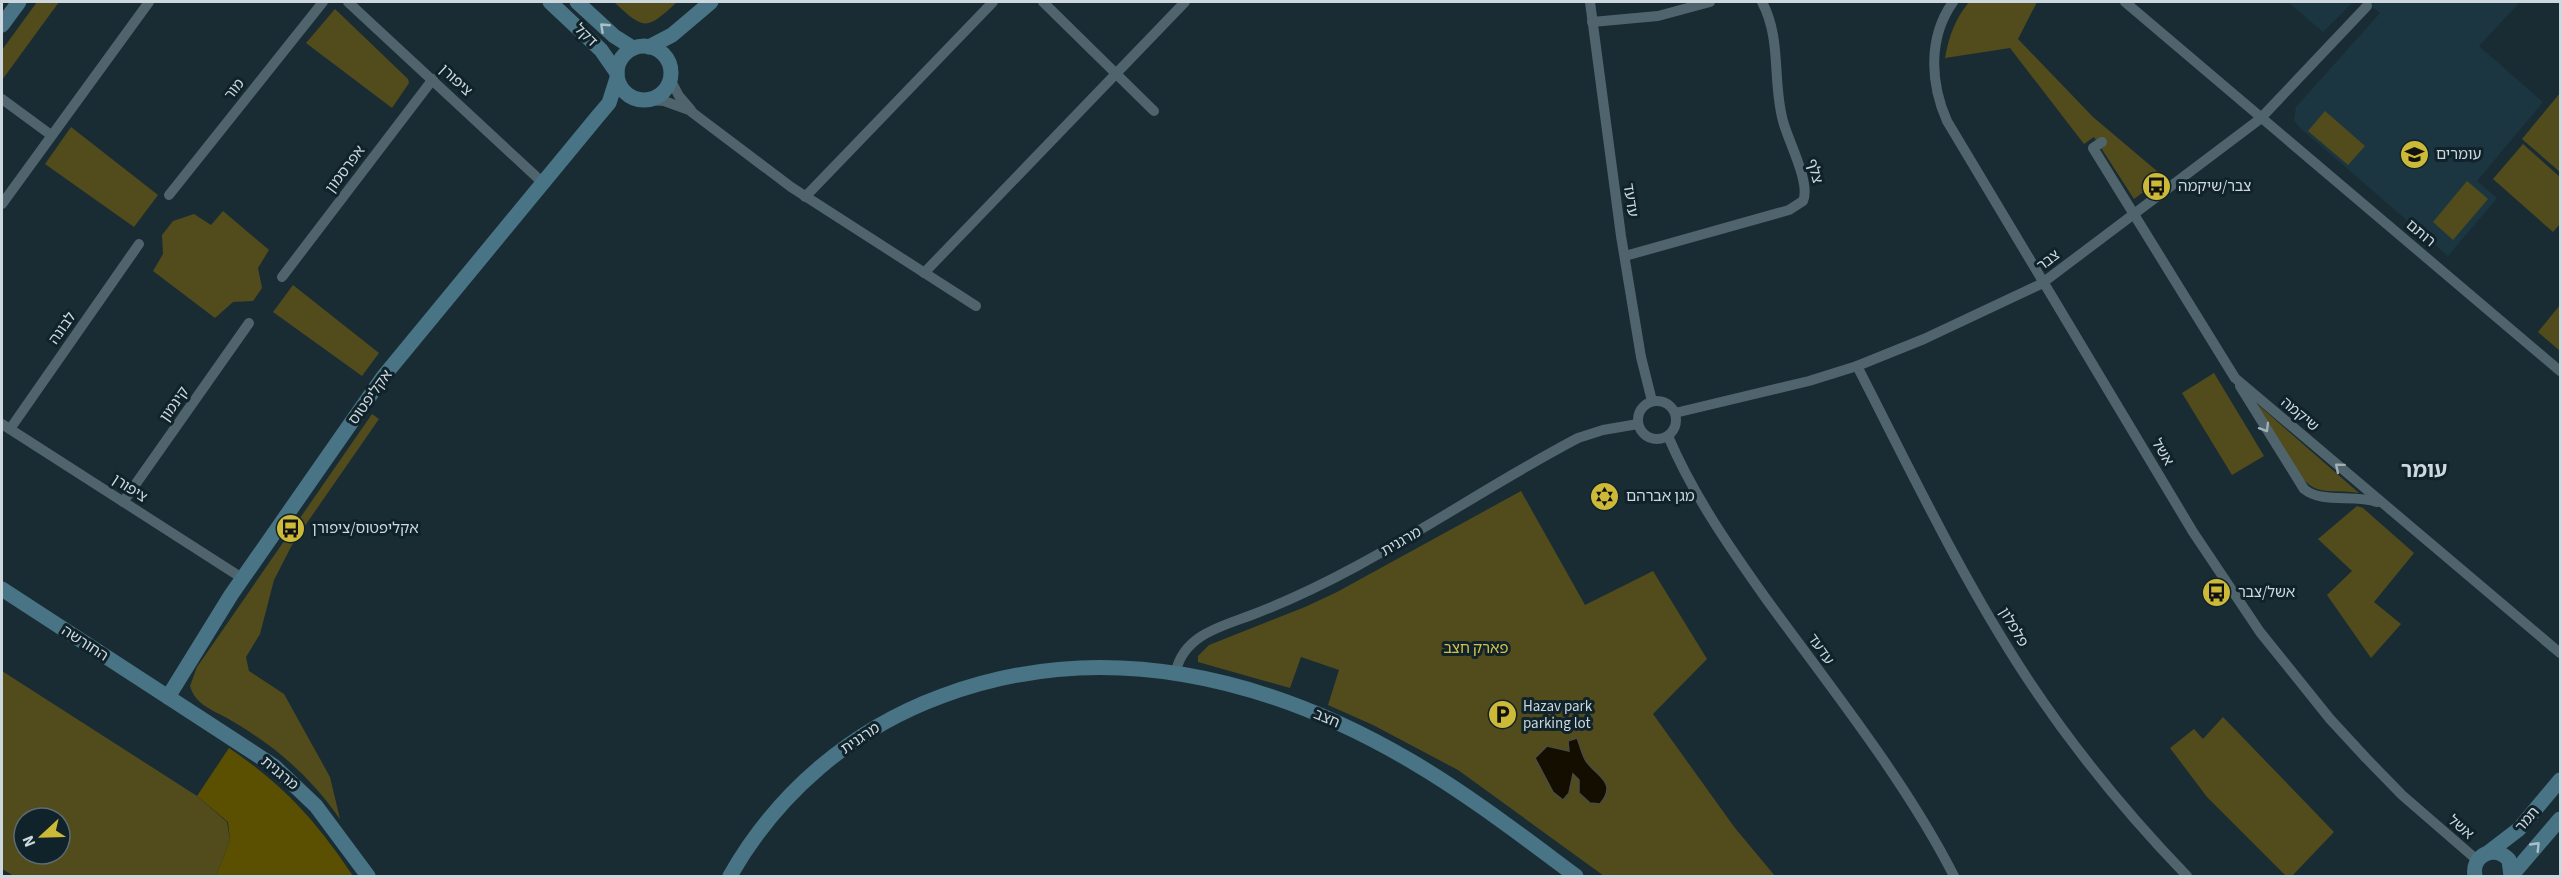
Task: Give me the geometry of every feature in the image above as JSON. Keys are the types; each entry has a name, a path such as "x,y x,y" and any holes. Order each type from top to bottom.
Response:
{"street":[{"path":"2,25 19,2"},
{"path":"2,204 149,2"},
{"name":"מור","path":"169,195 323,2"},
{"name":"ציפורן","path":"348,2 542,182"},
{"name":"דקל","path":"550,2 602,50 617,75"},
{"name":"דקל","path":"577,2 614,36 633,48"},
{"path":"711,2 672,35 649,47 633,48 621,58 617,75 621,88 641,99 674,104 696,115 805,197 976,306"},
{"path":"805,197 993,2"},
{"path":"1044,2 1154,111"},
{"path":"924,273 1185,2"},
{"name":"עדעד","path":"1590,2 1625,256 1641,357 1652,401"},
{"path":"1592,22 1677,12 1710,2"},
{"name":"צלף","path":"1625,256 1788,210 1803,201 1805,187 1780,111 1774,36 1762,2"},
{"name":"אשל","path":"1953,2 1940,25 1934,61 1934,79 1941,108 1969,161 2193,532 2260,632 2309,694 2366,758 2477,867"},
{"path":"2125,2 2262,117"},
{"name":"צבר","path":"1675,413 1809,381 1857,366 1924,339 2043,282 2262,117 2367,6"},
{"path":"690,21 677,40 669,63 670,79 679,96 696,115"},
{"path":"649,47 663,54 669,63"},
{"name":"אקליפטוס","path":"168,697 242,578 383,377 609,103 617,75"},
{"name":"אפרסמון","path":"282,277 433,79"},
{"path":"641,99 663,93 670,79"},
{"path":"2,99 51,135"},
{"name":"אקליפטוס","path":"598,116 641,99"},
{"name":"רותם","path":"2262,117 2560,371"},
{"name":"שיקמה","path":"2102,142 2093,148 2235,378 2560,652"},
{"name":"לבונה","path":"6,427 139,244"},
{"name":"קינמון","path":"123,502 249,323"},
{"name":"פלפלון","path":"1857,366 1962,569 2026,676 2104,782 2187,876"},
{"path":"2235,378 2304,489 2318,496 2360,497 2384,505"},
{"path":"1652,401 1665,402 1675,413 1675,428 1668,436 1661,439 1650,438 1641,431 1638,424 1641,409 1652,401"},
{"name":"מרגנית","path":"1176,671 1186,649 1202,635 1338,578 1578,438 1603,430 1638,424"},
{"name":"ציפורן","path":"6,427 242,578"},
{"name":"עדעד","path":"1668,436 1690,481 1725,540 1903,791 1954,876"},
{"name":"החורשה","path":"2,589 168,697"},
{"name":"חצב","path":"1038,672 1110,667 1176,671 1280,700 1380,743 1474,801 1576,876"},
{"name":"מרגנית","path":"730,876 764,825 796,789 845,746 870,729 905,711 952,692 999,679 1038,672"},
{"name":"מרגנית","path":"168,697 287,777 316,806 368,876"},
{"name":"תמר","path":"2477,867 2514,835 2560,780"},
{"name":"תמר","path":"2511,876 2560,819"},
{"path":"2477,867 2500,854 2511,864 2511,876"}],"shaded area":[{"path":"2288,2 2353,2 2323,32"},
{"name":"עומרים","path":"2367,2 2520,2 2479,46 2543,102 2477,181 2497,198 2448,256 2298,126 2294,120 2296,107 2380,13"},
{"path":"1577,738 1586,761 1606,785 1607,790 1600,804 1590,803 1579,793 1579,780 1573,774 1569,793 1563,800 1553,792 1535,758 1547,746 1569,751 1568,741"},
{"path":"229,748 267,776 298,806 326,838 353,876 216,876 230,840 228,822 197,796"}],"green space":[{"path":"37,2 59,2 2,80 2,50"},
{"path":"614,2 677,2 658,18 645,23 632,18"},
{"path":"1969,2 2037,2 2018,39 2093,117 2164,177 2134,199 2094,137 2084,144 2010,48 1945,58 1953,28"},
{"path":"335,9 408,79 409,83 392,108 306,43"},
{"path":"2560,93 2560,172 2522,139"},
{"path":"2325,111 2365,146 2348,165 2308,131"},
{"path":"71,127 158,195 134,227 45,164"},
{"path":"2523,144 2560,177 2560,224 2553,232 2493,179"},
{"path":"2467,181 2488,199 2453,240 2433,222"},
{"path":"223,211 269,250 258,268 262,288 253,301 233,302 215,318 153,271 163,254 162,235 173,221 194,214 211,225"},
{"path":"293,285 379,353 362,376 273,312"},
{"path":"2560,305 2560,351 2538,332"},
{"path":"2214,373 2264,456 2232,475 2182,393"},
{"path":"2255,402 2359,493 2322,490 2308,484 2291,464"},
{"path":"372,414 379,419 293,543 274,580 260,634 246,657 249,671 284,694 330,777 340,819 316,788 289,762 260,739 205,706 192,692 190,686 197,667"},
{"name":"פארק חצב","path":"1521,491 1585,605 1653,571 1707,659 1653,714 1735,828 1775,876 1604,876 1458,770 1373,725 1328,705 1339,670 1301,657 1290,688 1198,662 1198,656 1209,645 1337,592"},
{"path":"2357,506 2363,508 2414,553 2374,602 2401,624 2371,658 2327,595 2352,571 2318,539"},
{"path":"2,671 197,796 227,822 230,840 216,876 14,876 2,869"},
{"path":"2223,717 2334,832 2292,876 2286,876 2207,797 2170,748 2194,729 2203,739"}],"place":[{"name":"עומרים","path":"2415,154"},
{"name":"צבר/שיקמה","path":"2157,186"},
{"name":"מגן אברהם","path":"1605,496"},
{"name":"אקליפטוס/ציפורן","path":"291,528"},
{"name":"אשל/צבר","path":"2217,592"},
{"name":"Hazav park parking lot","path":"1502,715"}],"district":[{"name":"עומר","path":"2424,470"}]}
